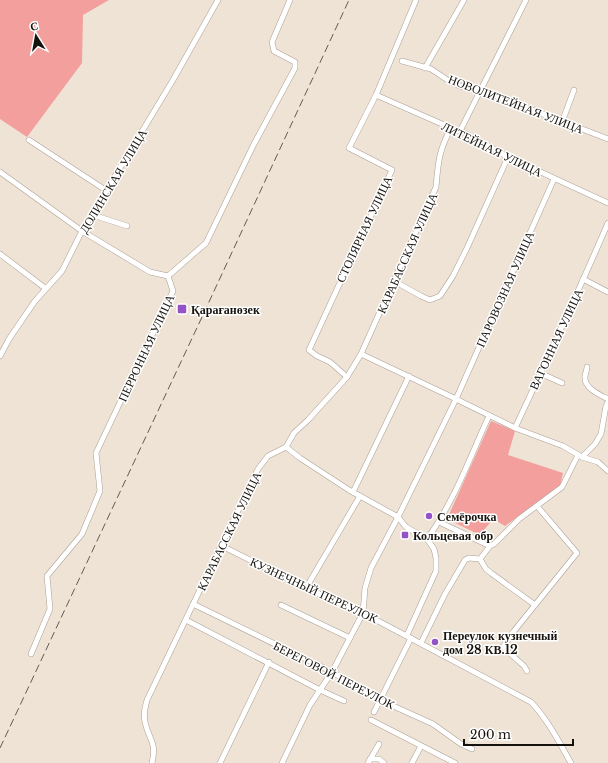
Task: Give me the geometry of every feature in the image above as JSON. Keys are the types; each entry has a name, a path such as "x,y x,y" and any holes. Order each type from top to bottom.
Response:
{"street":[{"name":"ДОЛИНСКАЯ УЛИЦА","path":"0,356 14,332 45,288 62,271 82,232 173,80 218,0"},
{"name":"ПЕРРОННАЯ УЛИЦА","path":"31,654 50,609 47,576 82,534 100,491 96,453 174,291 168,276 206,243 254,144 295,68 295,62 277,54 274,51 272,42 290,0"},
{"name":"СТОЛЯРНАЯ УЛИЦА","path":"347,377 330,362 317,356 309,350 392,170 349,148 376,96 416,0"},
{"path":"426,68 464,0"},
{"path":"460,131 526,0"},
{"name":"НОВОЛИТЕЙНАЯ УЛИЦА","path":"402,61 431,69 449,81 460,86 480,90 608,139"},
{"path":"562,122 574,90"},
{"name":"ЛИТЕЙНАЯ УЛИЦА","path":"376,96 460,131 508,157 608,203"},
{"name":"КАРАБАССКАЯ УЛИЦА","path":"152,763 154,753 153,743 145,723 144,713 147,700 258,469 268,456 286,447 294,434 347,377 361,354 436,187 437,170 442,144 451,128"},
{"path":"29,140 107,191"},
{"path":"394,281 430,300 440,296 453,276 467,248 508,157"},
{"path":"0,172 82,232 150,272 168,276"},
{"name":"ПАРОВОЗНАЯ УЛИЦА","path":"456,399 554,179"},
{"path":"93,215 127,226"},
{"name":"ВАГОННАЯ УЛИЦА","path":"515,428 552,350 608,223"},
{"path":"0,254 45,288"},
{"path":"584,279 608,292"},
{"path":"361,354 515,428 562,446 580,456 598,462 608,470"},
{"path":"587,368 584,378 586,383 597,394 608,399"},
{"path":"540,373 562,383"},
{"path":"353,492 409,376"},
{"path":"282,763 310,705 332,672 363,613 364,588 371,568 398,517 456,399"},
{"path":"480,559 490,546 494,544 519,519 562,487 580,456 595,444 606,423 606,406 608,402"},
{"path":"427,539 439,522 489,416"},
{"path":"286,447 300,458 353,492 398,517 406,526 427,539 434,549 436,571 409,636 374,712"},
{"path":"306,588 360,496"},
{"path":"527,671 524,666 503,647 577,553 537,506"},
{"path":"439,522 490,546"},
{"name":"КУЗНЕЧНЫЙ ПЕРЕУЛОК","path":"222,546 306,588 363,613 409,636 531,702 540,711 552,729 571,763"},
{"path":"421,643 445,594 465,560 470,558 480,559"},
{"path":"480,559 486,569 535,605"},
{"name":"БЕРЕГОВОЙ ПЕРЕУЛОК","path":"193,604 332,672 380,700 433,724 461,744 472,749"},
{"path":"281,605 350,638"},
{"path":"186,620 344,701"},
{"path":"220,763 269,662"},
{"path":"371,720 455,763"},
{"path":"369,761 379,744"},
{"path":"412,763 421,746"},
{"path":"369,761 379,759 384,763"}],"shaded area":[{"path":"0,0 109,0 83,15 82,63 27,137 0,119"},
{"path":"491,421 515,431 508,455 563,473 560,486 505,526 493,519 480,535 447,519"}],"railway":[{"path":"0,748 349,0"}],"place":[{"name":"Қарағанөзек","path":"182,309"},
{"name":"Семёрочка","path":"429,516"},
{"name":"Кольцевая обр","path":"405,535"},
{"name":"Переулок кузнечный дом 28 КВ.12","path":"435,642"}]}
